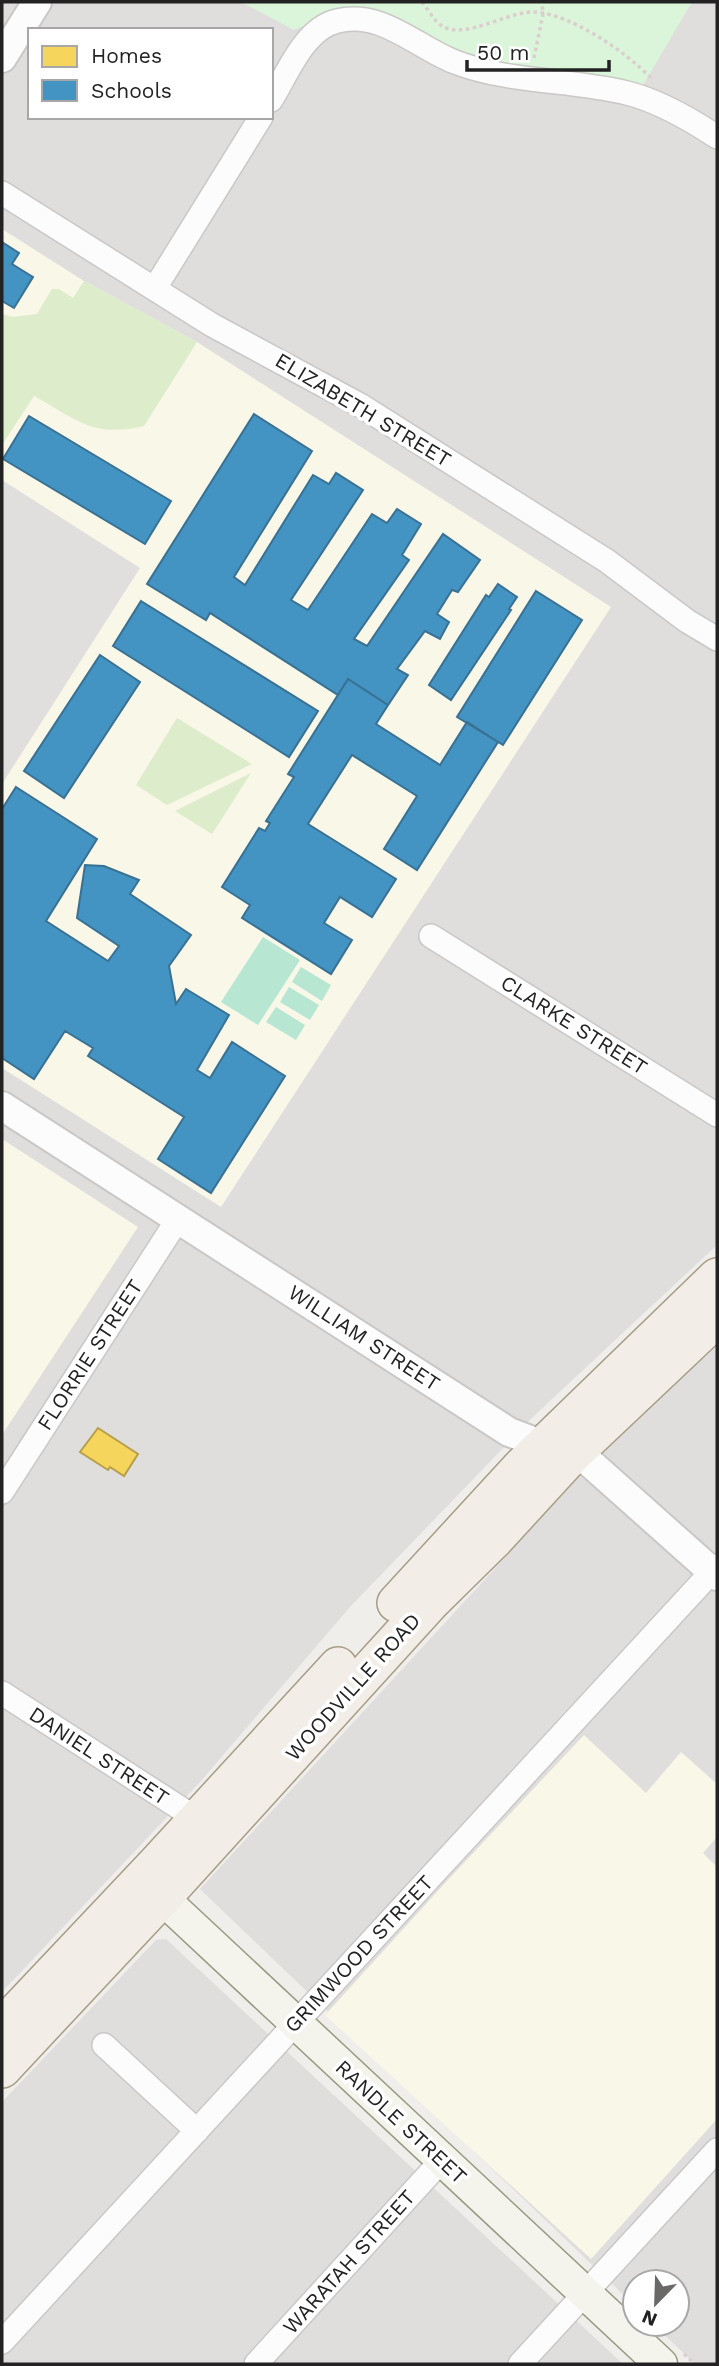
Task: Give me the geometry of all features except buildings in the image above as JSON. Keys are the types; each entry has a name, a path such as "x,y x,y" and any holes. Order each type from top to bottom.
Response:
{"main road":[{"name":"WOODVILLE ROAD","path":"2,2069 152,1888 197,1819 558,1449 717,1277"},
{"name":"WOODVILLE ROAD","path":"4,2021 152,1888 430,1602 487,1548 558,1449 717,1318"},
{"name":"RANDLE STREET","path":"152,1888 661,2364"}],"street":[{"path":"2,58 37,2"},
{"path":"273,97 303,48 320,27 339,20 360,20 380,23 452,61 483,72 627,93 690,120 717,137"},
{"path":"155,288 260,119"},
{"name":"ELIZABETH STREET","path":"2,193 212,325 360,405 607,561 687,621 717,639"},
{"name":"CLARKE STREET","path":"431,936 717,1115"},
{"name":"WILLIAM STREET","path":"2,1106 509,1432 589,1462 716,1572"},
{"name":"FLORRIE STREET","path":"2,1492 178,1219"},
{"name":"GRIMWOOD STREET","path":"2,2342 716,1572"},
{"name":"DANIEL STREET","path":"2,1693 197,1819"},
{"path":"104,2045 197,2131"},
{"path":"520,2364 717,2150"},
{"name":"WARATAH STREET","path":"256,2364 442,2161"}],"path":[{"path":"422,2 439,25 458,31 478,27 507,15 534,12 561,17 594,34 643,69"},
{"path":"530,78 544,14 542,2"}],"shaded area":[{"path":"2,2 717,2 717,1245 536,1414 350,1607 201,1781 2,1992"},
{"path":"2,229 84,281 197,342 611,607 221,1207 2,1068"},
{"path":"2,480 140,568 2,784"},
{"path":"2,1139 138,1227 2,1435"},
{"path":"717,1346 717,2364 695,2364 668,2338 691,2338 691,2268 621,2268 621,2293 200,1889 601,1453"},
{"path":"584,1735 646,1793 681,1752 717,1784 717,1837 703,1853 717,1867 717,2119 591,2259 325,2015"},
{"path":"166,1939 623,2364 2,2364 2,2102 156,1940"}],"green space":[{"path":"241,2 692,2 639,92 517,70 332,14 294,30"},
{"path":"84,281 197,342 144,426 111,430 98,428 74,419 34,396 2,445 2,314 13,317 37,314 52,289 59,289 73,298"},
{"path":"177,718 252,764 167,805 136,785"},
{"path":"251,773 212,834 175,811"},
{"path":"263,937 300,960 258,1025 221,1002"},
{"path":"301,967 331,985 322,1001 292,982"},
{"path":"289,987 319,1005 310,1020 280,1002"},
{"path":"276,1007 305,1025 296,1040 266,1022"}]}
